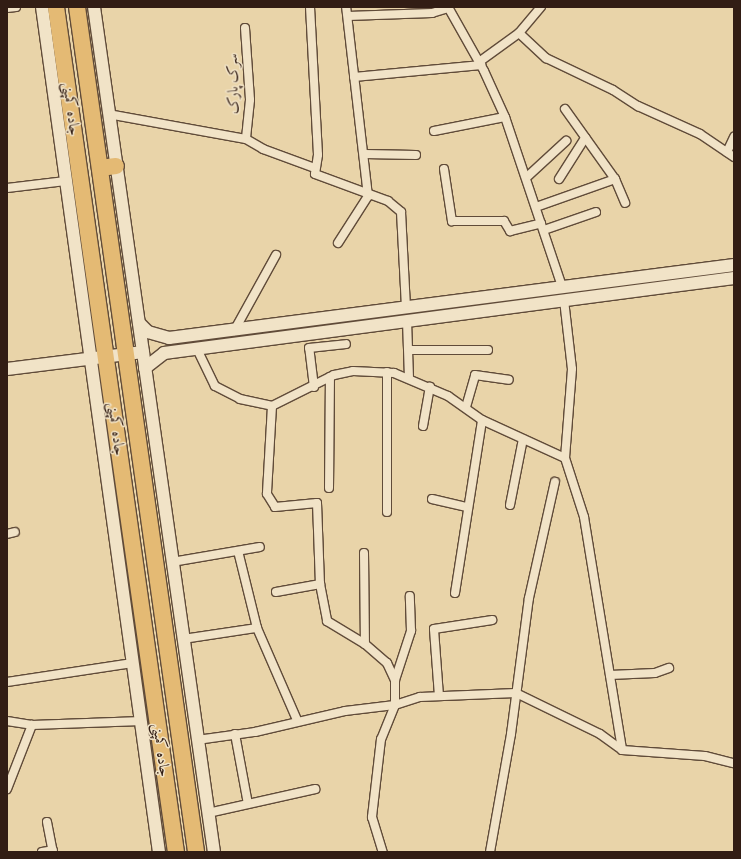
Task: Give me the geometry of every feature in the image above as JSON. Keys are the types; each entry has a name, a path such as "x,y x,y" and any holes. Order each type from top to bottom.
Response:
{"highway":[{"name":"جاده کمپنی","path":"56,7 98,358 176,852"},
{"name":"جاده کمپنی","path":"77,7 196,852"},
{"path":"100,168 116,166"}],"street":[{"path":"7,8 16,7"},
{"path":"42,7 66,181 98,358 133,663 159,852"},
{"path":"94,7 214,852"},
{"path":"310,7 318,155 315,174 368,196 388,201 404,217 406,308"},
{"path":"338,243 368,196 365,154 354,77 347,11 432,13 448,7 480,63 505,117 528,176 536,207 562,286"},
{"path":"354,77 480,63 519,33 540,7"},
{"name":"سرک پارک","path":"246,28 250,100 246,139"},
{"path":"519,33 546,58 613,90 638,106 700,134 731,155 734,137"},
{"path":"565,109 615,179 625,203"},
{"path":"108,114 246,139 263,149 315,168"},
{"path":"434,131 505,117"},
{"path":"559,179 585,138"},
{"path":"528,176 566,141"},
{"path":"365,154 416,155"},
{"path":"444,169 452,220 504,221 510,231 542,226 596,212"},
{"path":"536,207 615,179"},
{"path":"7,188 66,181"},
{"path":"234,331 276,255"},
{"path":"139,323 148,332 169,338 234,331 562,286 734,265"},
{"path":"145,368 164,353 734,278"},
{"path":"603,281 605,294"},
{"path":"564,300 572,369 565,458 584,517 622,750"},
{"path":"407,321 409,377"},
{"path":"314,387 309,348 346,344"},
{"path":"196,349 215,386 240,399 272,406 314,387 330,377 353,371 387,372 409,377 430,387 466,407 482,420 565,458"},
{"path":"409,350 488,350"},
{"path":"7,369 143,352"},
{"path":"387,372 388,512"},
{"path":"466,407 475,375 509,380"},
{"path":"329,488 330,377"},
{"path":"423,426 430,387"},
{"path":"272,406 267,494 275,507 317,502 320,584 330,626 365,644 387,663 395,680"},
{"path":"455,593 482,420"},
{"path":"510,505 523,439"},
{"path":"490,852 516,694 529,598 555,482"},
{"path":"432,500 468,507"},
{"path":"172,562 260,547"},
{"path":"238,551 257,628 297,720"},
{"path":"364,553 365,644"},
{"path":"276,592 320,584"},
{"path":"383,852 372,817 381,739 395,706 395,680 411,631 410,596"},
{"path":"439,696 434,630 492,620"},
{"path":"183,639 257,628"},
{"path":"7,682 133,663"},
{"path":"610,674 655,673 668,668"},
{"path":"197,740 235,734 297,720 395,706 420,697 516,694 600,734 622,750 705,756 734,763"},
{"path":"7,722 32,725 142,721"},
{"path":"7,789 32,725"},
{"path":"235,734 248,804"},
{"path":"208,813 315,789"},
{"path":"42,852 53,851 47,822"}]}
